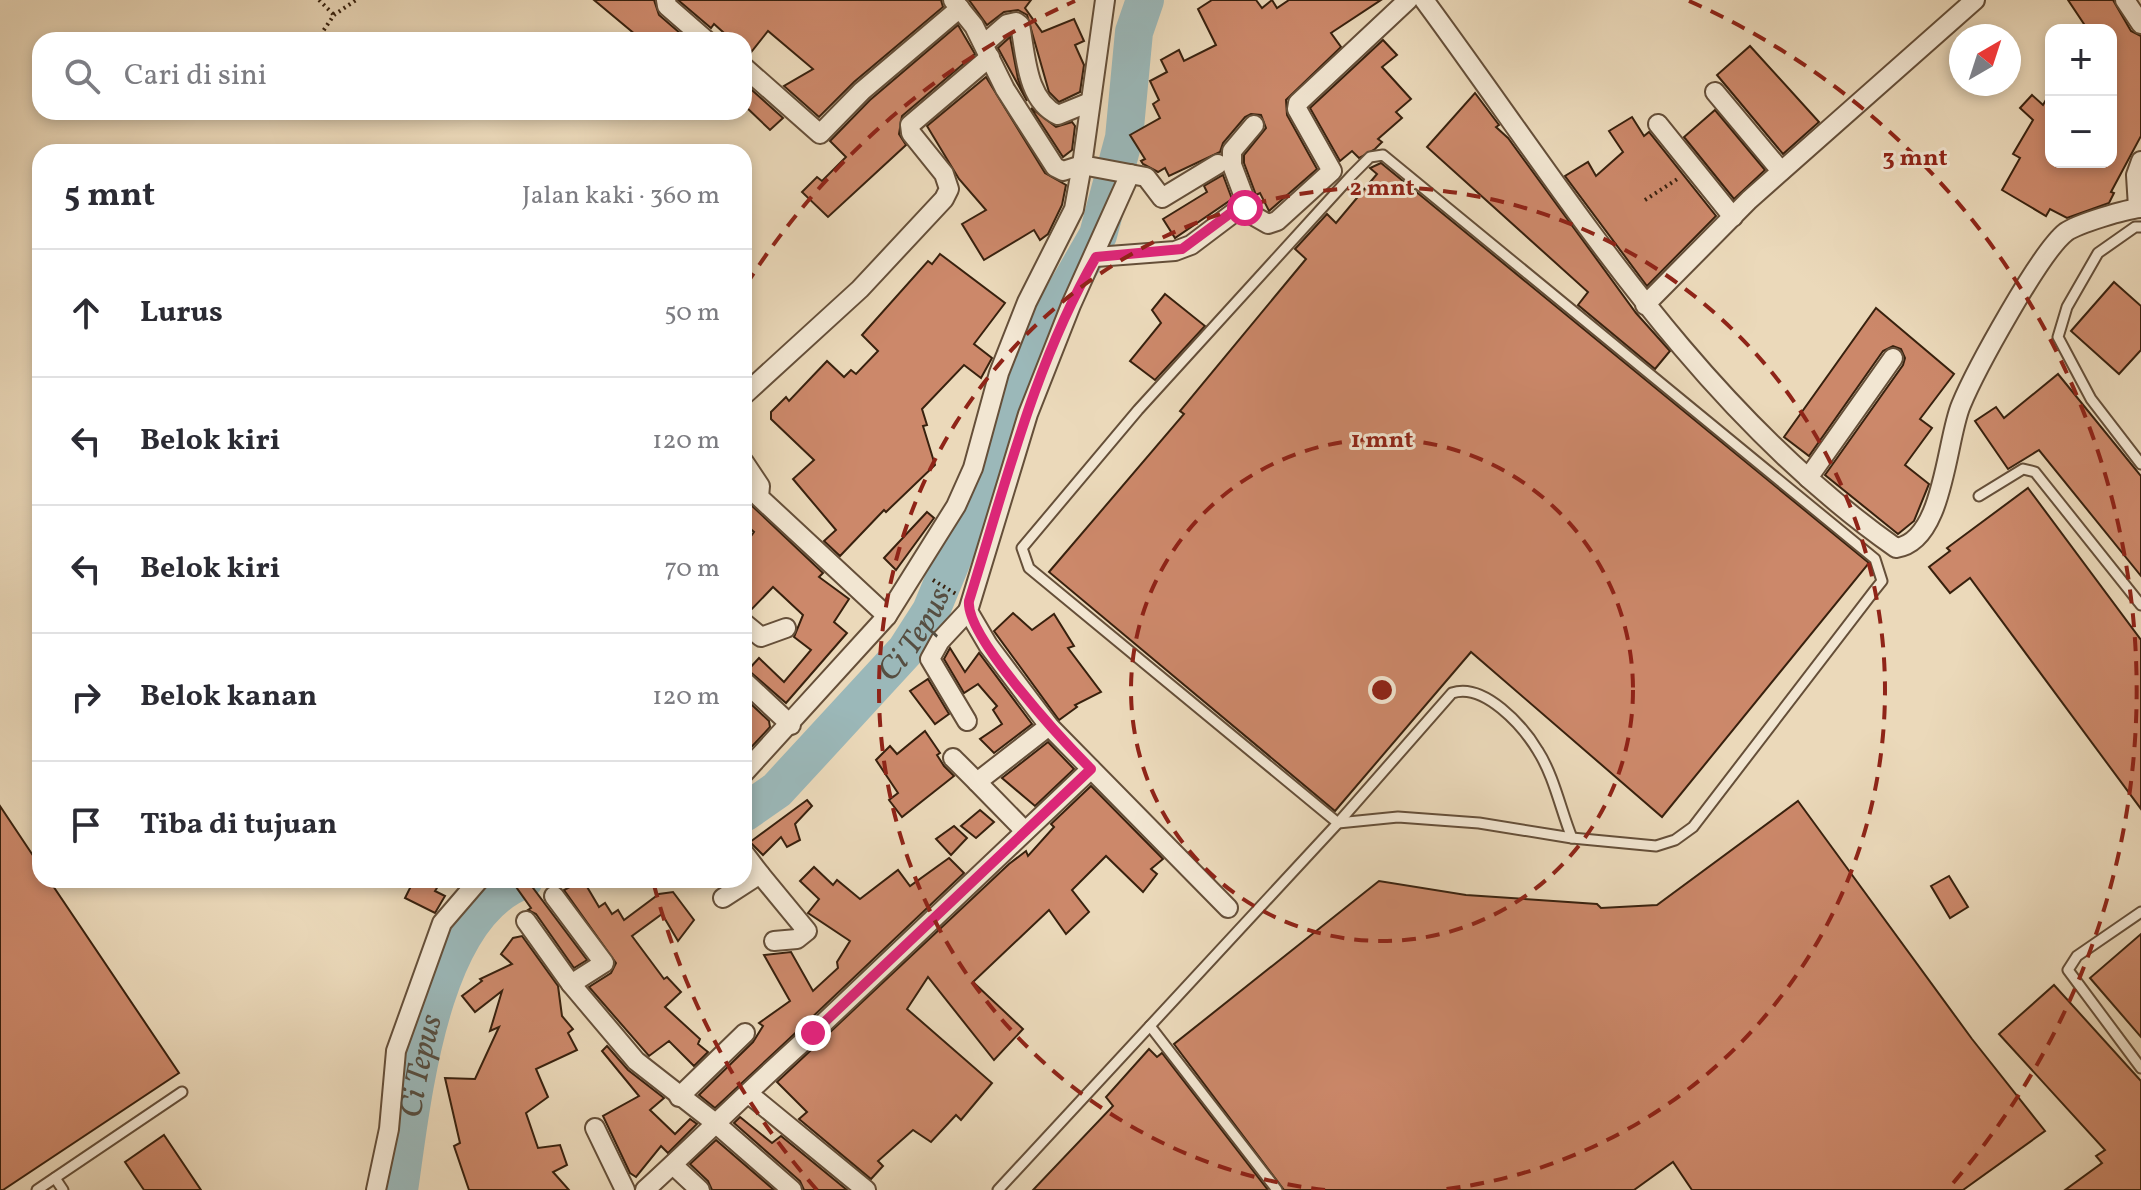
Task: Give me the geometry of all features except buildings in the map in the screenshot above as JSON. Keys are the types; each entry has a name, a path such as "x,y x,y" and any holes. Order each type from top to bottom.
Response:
{"street":[{"path":"666,0 667,6 697,32"},
{"path":"752,765 887,616 956,506 973,468 999,373 1027,302 1074,209 1085,165 1090,102 1105,0"},
{"path":"1096,257 1175,251 1191,245 1240,208 1249,210 1265,223 1273,223 1331,174 1297,105 1408,0"},
{"path":"1424,0 1645,305 1729,403 1808,478 1896,548 1906,547 1919,532 1942,490 1960,406 2047,254 2067,231 2139,208 2136,175 2141,161"},
{"path":"1645,305 1781,171 1975,0"},
{"path":"2125,0 2141,24"},
{"path":"752,74 820,134 956,4 1055,167 1063,171 1085,165 1127,173 1151,180 1162,198 1218,164"},
{"path":"752,388 860,289 944,199 949,189 947,180 911,133 910,125 987,51 1007,24 1016,22 1020,25 1034,91 1044,106 1058,115 1090,102"},
{"path":"1715,92 1781,171"},
{"path":"1658,124 1733,217"},
{"path":"1249,210 1232,165 1232,151 1254,125"},
{"path":"967,721 930,659 963,603 1028,414 1071,305 1096,257 1127,173"},
{"path":"1808,478 1893,358"},
{"path":"752,474 760,486 759,497 887,616"},
{"path":"963,603 988,645 1049,726 1228,908"},
{"path":"752,630 761,637 786,628"},
{"path":"752,688 791,725"},
{"path":"977,782 1049,726"},
{"path":"953,758 1025,831"},
{"path":"645,1190 714,1122 749,1094 769,1069 813,1033 1091,769"},
{"path":"752,864 807,931 797,939 774,941"},
{"path":"752,879 760,874"},
{"path":"376,1190 389,1129 396,1051 442,923 472,888"},
{"path":"723,898 738,888"},
{"path":"554,896 604,963 571,984"},
{"path":"526,921 571,984 636,1061 714,1122 792,1190"},
{"path":"679,1097 745,1033"},
{"path":"749,1094 866,1190"},
{"path":"595,1128 625,1190"},
{"path":"673,1165 700,1190"}],"lane":[{"path":"1383,155 1875,559 1882,575 1874,591 1693,827 1675,840 1656,846 1572,838 1479,823 1398,817 1338,823 1029,568 1022,548 1138,410 1370,157 1383,155"},
{"path":"2141,227 2135,227 2098,253 2067,307 2058,337 2091,399 2141,464"},
{"path":"1979,496 2029,468 2141,605"},
{"path":"998,1190 1338,823 1452,693 1468,689 1504,714 1539,751 1572,838"},
{"path":"2140,1064 2068,970 2077,956 2141,912"},
{"path":"1150,1026 1277,1190"},
{"path":"37,1190 182,1092"},
{"path":"55,1178 63,1190"}],"path":[{"path":"319,0 334,15"},
{"path":"322,32 334,15 356,0"},
{"path":"1645,200 1694,167"},
{"path":"930,579 963,603"}],"waterway":[{"name":"Ci Tepus","path":"752,807 777,790 906,650 931,611 1055,310 1098,235 1124,138 1134,32 1145,0"},
{"name":"Ci Tepus","path":"399,1190 419,1062 446,970 466,931 492,900 511,888"}],"route":[{"path":"813,1033 1091,769 1034,708 988,645 968,611 969,601 1028,414 1071,305 1096,257 1182,249 1224,217 1245,208"}]}
